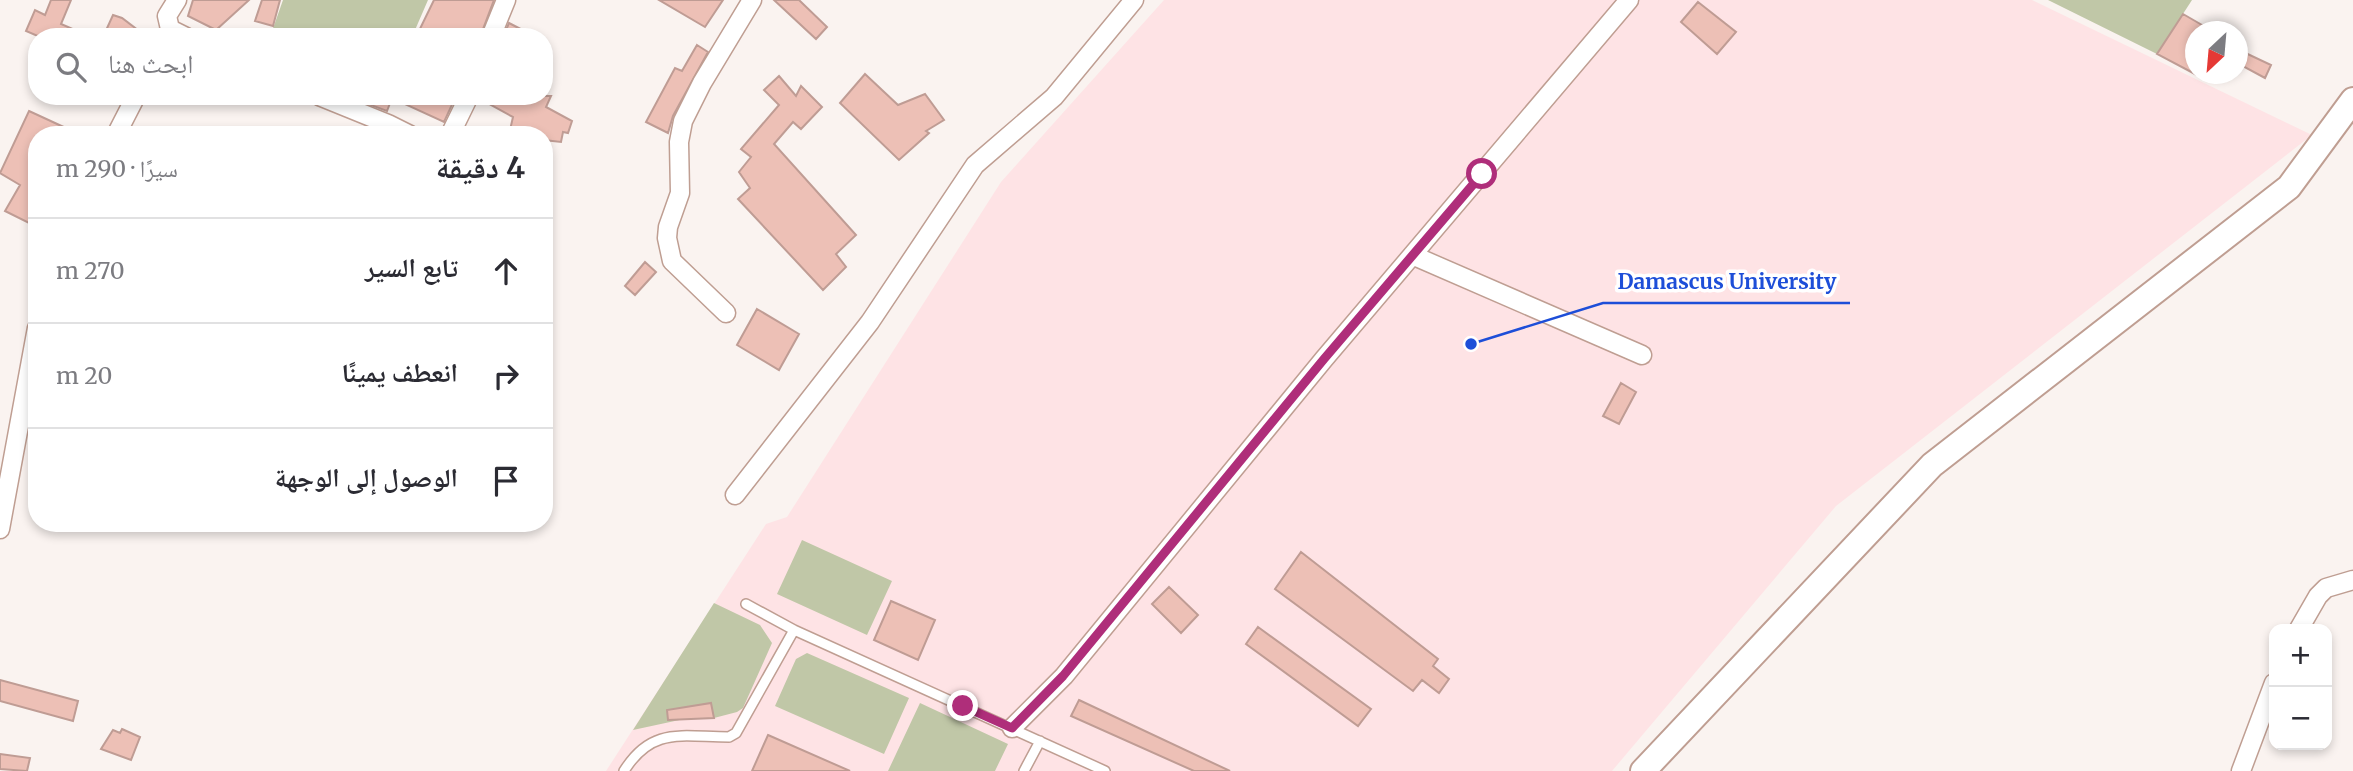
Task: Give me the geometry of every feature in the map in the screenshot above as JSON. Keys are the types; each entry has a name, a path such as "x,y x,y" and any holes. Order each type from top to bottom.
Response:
{"street":[{"path":"172,28 167,16 177,0"},
{"path":"495,28 506,0"},
{"path":"726,313 673,261 668,251 668,227 680,193 679,142 683,121 702,83 752,0"},
{"path":"735,495 870,322 975,165 1054,97 1134,0"},
{"path":"1012,728 1063,676 1324,359 1629,0"},
{"path":"1643,771 1931,465 2289,187 2353,100"},
{"path":"121,126 131,105"},
{"path":"337,105 380,126"},
{"path":"454,126 465,105"},
{"path":"1412,255 1642,355"},
{"path":"0,529 28,377"},
{"path":"2302,624 2318,596 2326,588 2353,580"},
{"path":"2241,771 2272,687"}],"lane":[{"path":"746,604 794,629 1105,771"},
{"path":"624,771 634,755 646,744 665,737 729,737 736,733 794,629"},
{"path":"1024,771 1040,741"}],"shaded area":[{"path":"1164,0 2032,0 2185,74 2185,84 2206,84 2312,135 1836,506 1612,771 606,771 766,524 787,517 1001,182"}],"green space":[{"path":"283,0 428,0 416,28 273,28"},
{"path":"2048,0 2192,0 2157,54"},
{"path":"802,540 892,581 867,635 777,594"},
{"path":"714,603 760,625 772,643 743,708 714,718 711,703 683,708 684,719 633,730"},
{"path":"807,653 909,698 884,754 775,706 796,659"},
{"path":"920,703 1008,744 995,771 888,771"}],"building":[{"path":"51,0 71,0 61,24 70,28 28,28 28,32 26,31 35,10 45,15"},
{"path":"193,0 249,0 218,28 212,28 188,16"},
{"path":"262,0 280,0 273,26 255,21"},
{"path":"434,0 494,0 483,28 420,28"},
{"path":"659,0 723,0 705,27"},
{"path":"774,0 799,0 827,27 816,39"},
{"path":"1698,2 1736,32 1717,54 1681,22"},
{"path":"2183,14 2195,21 2185,21 2185,69 2157,54"},
{"path":"113,15 135,28 107,28"},
{"path":"697,45 708,52 673,116 668,133 646,122 675,68 682,71"},
{"path":"2248,54 2271,65 2265,78 2248,69"},
{"path":"865,74 898,105 925,94 944,120 926,131 929,133 899,160 840,103"},
{"path":"779,76 796,96 801,86 822,107 801,129 793,122 774,144 856,235 836,254 846,267 823,290 738,199 750,188 739,172 751,157 741,149 779,105 764,90"},
{"path":"371,105 389,105 387,111"},
{"path":"407,105 452,105 444,122"},
{"path":"491,105 547,105 546,107 572,121 568,133 563,132 561,142 553,141 553,126 511,126 513,117"},
{"path":"29,111 62,126 28,126 28,222 5,211 20,185 0,173"},
{"path":"645,262 656,272 635,295 625,286"},
{"path":"757,309 799,334 779,370 737,345"},
{"path":"1621,383 1636,392 1619,424 1603,416"},
{"path":"1301,552 1438,659 1433,666 1449,679 1439,693 1422,680 1413,691 1275,589"},
{"path":"1169,587 1198,615 1181,633 1152,604"},
{"path":"891,601 935,620 918,660 874,640"},
{"path":"1258,627 1371,709 1358,726 1246,644"},
{"path":"0,680 78,701 73,721 0,701"},
{"path":"1079,700 1230,771 1194,771 1071,716"},
{"path":"711,703 714,718 668,720 667,710"},
{"path":"122,729 140,737 131,760 101,749 113,730 120,733"},
{"path":"768,735 850,771 752,771"},
{"path":"0,754 30,758 27,771 0,769"}],"place":[{"name":"Damascus University","path":"1471,344"}],"route":[{"path":"963,706 1012,728 1063,676 1324,359 1482,174"}]}
